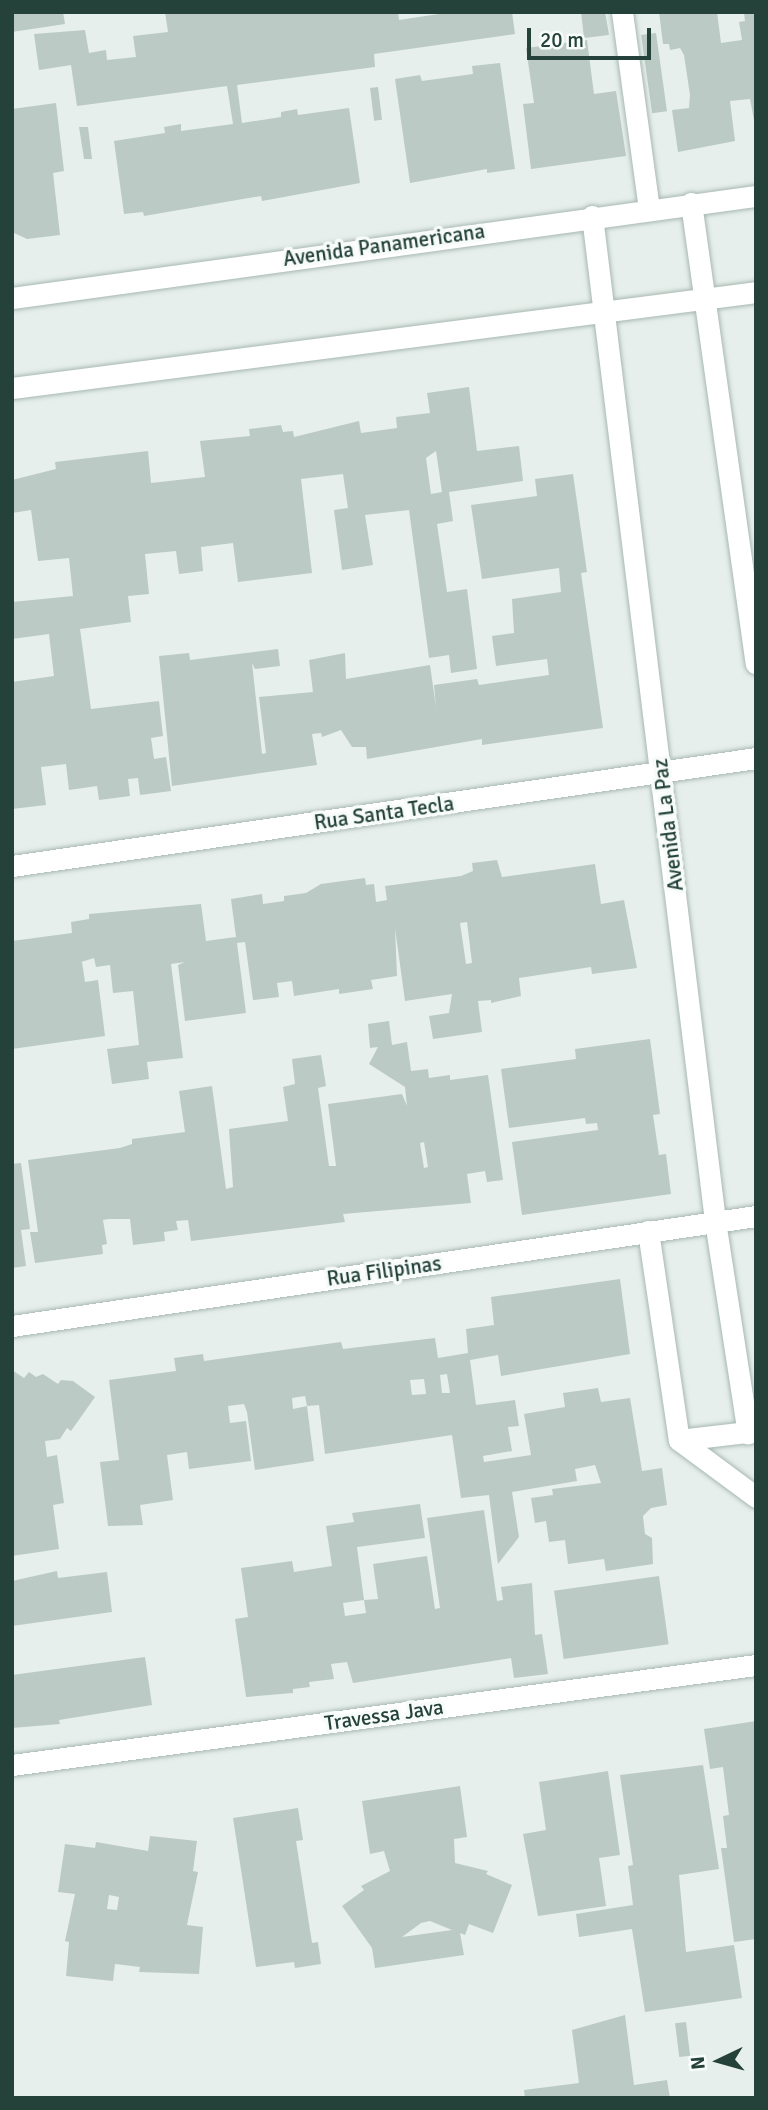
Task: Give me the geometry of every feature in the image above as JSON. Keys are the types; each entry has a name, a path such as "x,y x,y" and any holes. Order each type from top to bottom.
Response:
{"street":[{"path":"622,12 649,208"},
{"name":"Avenida Panamericana","path":"12,298 649,208 756,196"},
{"path":"691,203 707,297 756,663"},
{"name":"Avenida La Paz","path":"592,216 715,1221 752,1432"},
{"path":"12,388 756,292"},
{"name":"Rua Santa Tecla","path":"12,866 756,758"},
{"name":"Rua Filipinas","path":"12,1326 756,1216"},
{"path":"648,1231 679,1440 756,1497"},
{"path":"679,1440 752,1432"},
{"name":"Travessa Java","path":"12,1765 756,1665"}],"building":[{"path":"12,12 63,12 65,24 12,32"},
{"path":"165,12 398,12 399,20 452,12 512,12 515,34 374,54 375,67 237,85 242,123 281,117 281,112 297,109 298,115 349,108 360,183 262,201 261,196 144,216 143,212 124,214 114,141 165,133 164,127 181,124 181,131 233,124 227,86 77,106 71,65 39,70 34,34 85,30 89,53 106,50 107,60 136,57 133,36 168,32"},
{"path":"581,12 605,12 609,35 584,38"},
{"path":"659,12 717,12 721,43 742,40 739,22 745,21 744,12 756,12 756,131 750,99 730,101 735,141 678,152 672,110 689,108 690,95 684,55 680,48 670,50 669,44 663,44"},
{"path":"656,33 667,111 652,113 641,35"},
{"path":"587,40 594,94 616,91 626,156 531,169 523,104 534,103 526,48"},
{"path":"500,63 515,169 487,173 487,169 410,183 395,79 420,75 422,81 473,74 472,66"},
{"path":"378,87 382,120 374,121 370,88"},
{"path":"56,103 64,171 53,173 60,235 27,239 12,232 12,109"},
{"path":"79,127 88,127 92,159 84,159"},
{"path":"469,387 477,451 519,446 523,481 449,492 453,521 437,524 447,592 467,589 477,669 451,673 449,655 429,658 409,510 365,515 373,565 342,570 334,510 348,508 343,474 301,479 312,573 238,582 233,543 201,547 203,571 179,574 176,551 145,554 149,594 128,596 131,622 80,629 91,709 159,701 163,736 151,738 154,759 166,757 171,791 140,795 138,778 128,779 130,796 99,800 97,786 69,790 66,764 41,767 46,805 12,809 12,682 54,676 49,634 12,639 12,602 73,596 69,558 38,561 31,510 12,513 12,480 56,469 55,462 148,451 151,483 205,477 200,441 250,436 249,429 281,425 283,432 293,431 294,437 359,421 361,433 397,428 396,417 430,413 427,393","holes":["436,451 442,492 431,494 426,458"]},
{"path":"573,474 587,572 581,573 603,728 482,745 482,739 367,759 366,747 352,747 341,730 322,737 321,733 312,734 317,765 172,786 159,656 189,653 190,660 278,649 280,666 255,669 252,663 262,754 266,753 259,697 313,692 309,660 345,653 346,679 430,665 436,707 434,685 477,679 479,685 549,675 547,659 496,666 492,636 514,633 512,599 561,592 559,568 482,579 471,505 537,496 535,479"},
{"path":"497,860 502,877 595,864 601,904 624,900 637,968 592,974 591,967 519,978 521,996 491,1003 491,1000 478,1001 482,1032 433,1039 429,1016 449,1013 452,994 405,1001 395,928 397,976 371,980 373,989 339,994 339,989 294,996 292,981 277,983 279,997 253,1000 245,942 237,943 246,1013 185,1021 178,965 185,962 171,964 183,1058 147,1062 149,1079 112,1084 107,1049 139,1045 133,991 113,993 110,965 96,967 94,958 78,963 82,962 85,982 98,980 105,1036 12,1049 12,941 72,933 71,922 89,919 89,914 201,904 206,941 236,937 231,899 262,894 263,904 284,901 284,896 306,893 321,884 365,878 366,885 374,884 376,902 387,900 385,886 461,876 473,871 472,863","holes":["467,922 472,963 466,964 460,923"]},
{"path":"389,1021 392,1045 407,1042 411,1071 428,1069 429,1078 450,1075 450,1080 488,1075 503,1180 487,1182 485,1171 467,1174 471,1203 343,1214 345,1222 191,1241 188,1220 176,1221 178,1230 164,1232 165,1241 133,1245 130,1219 103,1220 107,1244 102,1245 103,1254 35,1263 30,1232 38,1232 28,1160 120,1148 132,1144 132,1139 185,1132 179,1091 212,1086 226,1189 233,1187 229,1129 288,1121 283,1087 295,1084 292,1059 321,1055 326,1086 318,1088 329,1166 336,1166 328,1104 402,1094 407,1106 405,1087 369,1064 378,1047 370,1048 368,1024","holes":["424,1142 428,1167 424,1168 420,1143"]},
{"path":"650,1039 660,1114 653,1115 659,1155 666,1154 671,1194 522,1215 512,1142 598,1130 597,1123 586,1124 585,1118 509,1128 501,1069 576,1059 575,1049"},
{"path":"21,1163 30,1229 21,1230 26,1266 12,1268 12,1164"},
{"path":"620,1279 630,1354 501,1376 498,1355 470,1360 476,1405 515,1400 519,1426 508,1427 512,1451 483,1456 484,1462 531,1455 524,1414 565,1407 563,1393 598,1388 601,1402 630,1398 642,1471 662,1468 667,1505 651,1508 643,1516 645,1534 652,1538 653,1564 606,1571 604,1559 568,1564 565,1540 549,1542 546,1521 535,1523 531,1498 553,1495 552,1489 601,1483 595,1465 575,1469 577,1481 512,1492 519,1537 498,1564 489,1495 461,1498 452,1435 325,1454 319,1405 307,1406 314,1461 255,1470 244,1404 228,1406 230,1423 246,1421 251,1461 189,1469 187,1452 167,1455 173,1500 140,1505 143,1525 108,1526 100,1462 119,1460 109,1380 176,1371 174,1358 203,1354 204,1361 341,1342 343,1349 435,1338 438,1358 468,1353 466,1329 494,1325 491,1297","holes":["447,1374 450,1393 442,1393 440,1375","424,1379 426,1394 412,1395 410,1380","305,1396 307,1406 293,1409 292,1398"]},
{"path":"12,1370 24,1378 29,1372 36,1377 43,1374 58,1384 61,1380 73,1381 95,1397 71,1431 67,1428 60,1439 45,1441 47,1457 57,1455 64,1503 53,1505 59,1549 12,1556"},
{"path":"420,1504 425,1538 357,1547 364,1600 378,1599 373,1564 427,1556 435,1609 440,1608 427,1518 484,1510 497,1601 503,1600 501,1587 532,1583 535,1635 542,1634 548,1674 514,1678 511,1658 353,1683 347,1662 331,1664 334,1679 309,1682 310,1687 293,1689 293,1693 246,1697 235,1619 248,1617 241,1568 292,1561 294,1572 332,1566 326,1526 354,1522 352,1513","holes":["364,1600 366,1613 345,1616 343,1603"]},
{"path":"57,1571 58,1578 107,1572 112,1612 12,1626 12,1581"},
{"path":"659,1576 669,1644 564,1659 554,1591"},
{"path":"145,1657 152,1705 59,1720 60,1724 12,1728 12,1675"},
{"path":"756,1721 756,1939 734,1942 721,1848 727,1848 723,1816 729,1815 723,1767 710,1769 704,1729"},
{"path":"703,1765 719,1869 679,1875 686,1952 734,1945 742,1998 645,2012 632,1929 579,1937 576,1914 633,1905 628,1866 633,1865 620,1775"},
{"path":"608,1771 620,1855 599,1858 606,1906 538,1916 523,1834 546,1830 539,1782"},
{"path":"460,1786 467,1837 454,1839 455,1863 488,1871 486,1874 512,1885 493,1933 469,1924 465,1935 460,1933 464,1955 375,1968 372,1948 342,1906 364,1890 361,1886 390,1871 384,1851 370,1854 362,1801","holes":["430,1921 452,1930 402,1937 421,1923"]},
{"path":"298,1808 303,1840 296,1841 312,1943 318,1942 321,1964 295,1968 294,1962 256,1967 233,1818"},
{"path":"150,1836 197,1841 193,1871 198,1872 187,1925 203,1927 199,1974 139,1972 140,1967 115,1964 113,1981 66,1976 69,1942 65,1941 75,1894 58,1892 65,1844 95,1848 96,1842 148,1851","holes":["109,1895 119,1897 117,1910 107,1909"]},
{"path":"625,2015 634,2085 667,2080 670,2098 525,2098 524,2090 579,2083 572,2030"},
{"path":"686,2022 690,2056 679,2057 675,2023"}]}
